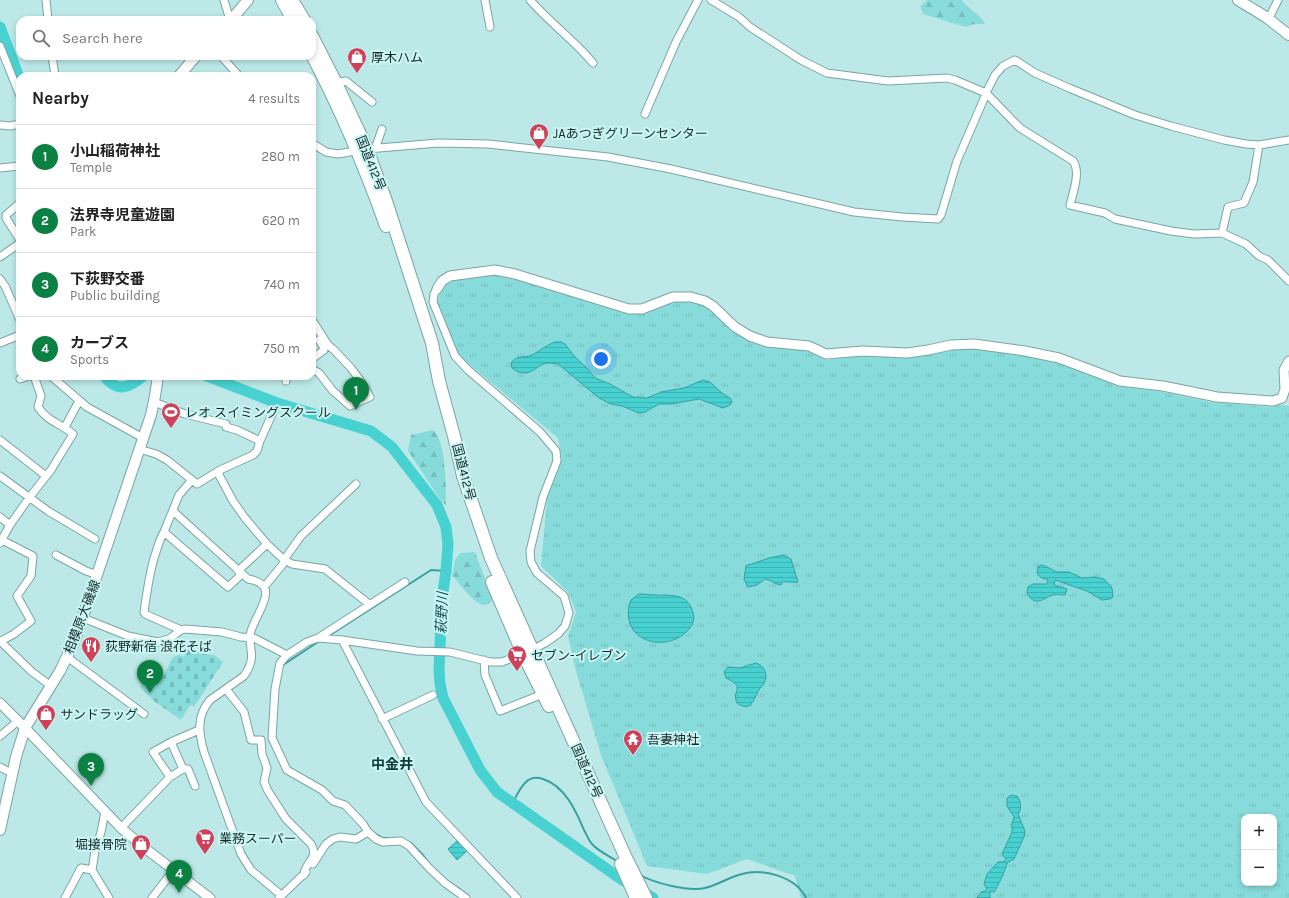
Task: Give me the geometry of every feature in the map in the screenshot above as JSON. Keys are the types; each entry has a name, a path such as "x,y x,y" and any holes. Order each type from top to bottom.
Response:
{"highway":[{"path":"282,0 292,16"},
{"path":"292,0 302,16"},
{"name":"国道412号","path":"316,44 336,83 366,150 424,344 456,478 492,583 528,652 621,856 636,898"},
{"name":"国道412号","path":"315,60 366,150"},
{"name":"国道412号","path":"528,652 543,694 621,856 646,898"}],"main road":[{"path":"234,16 248,0"},
{"path":"1238,0 1266,17 1289,35"},
{"path":"182,72 193,60"},
{"name":"相模原大磯線","path":"0,830 13,774 22,724 51,686 67,657 83,618 143,438 154,402 157,380"}],"street":[{"path":"46,0 48,16"},
{"path":"224,0 230,16"},
{"path":"485,0 490,28"},
{"path":"530,0 582,50 593,63"},
{"path":"645,114 673,49 698,0"},
{"path":"711,0 739,17 750,27 789,53 818,70 827,73 888,81 947,78 959,81 986,94 1020,128 1073,161 1077,168 1070,205 1105,212 1115,219 1171,231 1194,234 1222,233 1246,244 1259,256 1268,260 1289,281"},
{"path":"1266,17 1271,14 1278,0"},
{"path":"0,46 16,86"},
{"path":"53,60 54,72"},
{"path":"225,60 235,72"},
{"path":"316,147 326,152 338,154 438,143 488,144 608,157 671,169 854,212 938,219 941,215 958,161 994,75 1003,66 1015,60 1035,73 1135,115 1224,140 1259,145 1289,140"},
{"path":"336,83 346,81 372,102"},
{"path":"0,126 16,125"},
{"path":"366,150 382,129"},
{"path":"1222,233 1228,207 1244,203 1253,182 1259,145"},
{"path":"0,168 16,166"},
{"path":"16,206 6,215 6,218 16,234"},
{"path":"0,257 16,246"},
{"path":"318,638 432,652 450,652 484,660 502,662 528,652 558,634 565,626 569,613 564,596 537,573 530,562 530,551 543,497 557,461 556,451 540,432 468,370 455,356 433,302 434,294 437,289 445,278 450,276 495,270 515,274 630,309 646,308 673,297 691,297 704,301 713,306 735,327 750,336 767,342 809,346 826,354 863,351 906,353 951,345 974,344 1025,351 1059,358 1120,381 1163,386 1217,398 1273,401 1282,398 1285,389 1284,370 1289,361"},
{"path":"0,278 16,310"},
{"path":"316,326 328,345 362,383 370,397 350,406 316,371"},
{"path":"0,342 16,336"},
{"path":"316,338 324,348 324,350 316,357"},
{"path":"35,380 40,396 38,408 44,416 65,426 73,434 46,476 28,498 1,541 33,556 31,576 17,596 31,620 14,634 1,641 31,671 51,686"},
{"path":"55,380 86,407 143,438"},
{"path":"65,426 79,401"},
{"path":"154,402 185,414 226,424 226,427 260,440"},
{"path":"139,449 156,454 167,460 196,484 220,470 253,455 257,450 274,410"},
{"path":"0,440 46,476"},
{"path":"220,470 219,475 233,501 267,544 285,560 292,564 325,569 369,604"},
{"path":"0,476 28,498 95,539"},
{"path":"181,630 145,614 144,612 148,581 158,542 164,532 179,495 191,481"},
{"path":"265,586 283,564 286,557 301,536 356,484"},
{"path":"173,511 248,579 259,581 265,586 266,593 264,602 250,630 249,638 252,651 248,671 244,676 206,705 201,717 199,730 204,752 241,854 251,870 280,897 304,875 316,861 326,844 333,838 340,837 356,839 368,832"},
{"path":"0,517 10,525"},
{"path":"164,532 211,576 228,587 267,544"},
{"path":"58,557 86,571 98,575"},
{"path":"405,582 318,638 307,642 287,655 280,663 275,688 272,738 286,770 322,790 333,801 346,805 368,832 383,842 398,841 409,846 445,884 466,898"},
{"path":"83,618 128,636 158,642 169,639 181,630 185,629 222,632 241,637 254,638 287,655"},
{"path":"342,640 426,802 517,898"},
{"path":"67,657 144,714"},
{"path":"484,660 485,675 500,711 543,694"},
{"path":"226,689 244,712 252,740 261,740 262,754 266,768 264,782 268,791 286,819 311,844 314,849 314,855 304,871 304,875"},
{"path":"382,718 433,695"},
{"path":"0,703 122,828 173,871 210,898"},
{"path":"0,736 22,724"},
{"path":"170,777 153,752 171,742 199,730"},
{"path":"171,742 183,769"},
{"path":"0,767 13,774"},
{"path":"122,828 170,777 183,769 188,769 194,786"},
{"path":"105,812 95,851 92,870 109,898"},
{"path":"65,898 81,868 92,870"},
{"path":"152,898 173,871"}],"green space":[{"path":"927,0 962,0 983,20 985,24 974,24 966,27 923,14 920,6"},
{"path":"490,274 512,276 627,313 636,314 645,313 670,302 688,300 706,305 747,338 758,344 774,347 803,349 825,360 853,356 953,348 975,348 1050,359 1084,370 1116,386 1158,391 1210,402 1271,407 1281,405 1289,406 1289,898 801,898 795,876 747,859 707,874 647,866 601,755 576,671 568,636 576,612 568,592 541,566 547,499 562,459 558,438 459,356 438,303 443,287 449,282 464,277"},
{"path":"433,430 441,444 443,454 446,505 442,502 408,451 411,435"},
{"path":"475,552 493,600 485,605 476,602 452,575 455,560 461,553"},
{"path":"191,648 204,654 214,655 223,662 194,707 190,705 181,720 151,699 173,657 179,655 184,657"},
{"path":"150,677 160,683 151,698 140,687 144,680 147,682"}],"shaded area":[{"path":"555,342 565,344 595,378 610,384 633,397 647,398 661,392 684,388 703,380 710,382 730,398 732,402 730,405 723,408 699,399 671,404 659,404 645,412 639,413 622,406 611,404 599,398 558,364 544,364 527,373 518,372 512,368 511,363 513,360 532,355"},
{"path":"783,555 791,559 798,582 782,582 781,585 765,579 757,585 748,587 744,579 746,566"},
{"path":"1041,565 1057,572 1069,572 1082,578 1095,577 1104,579 1112,588 1113,597 1102,600 1087,591 1055,580 1054,585 1067,589 1065,595 1052,595 1038,601 1033,600 1027,593 1028,587 1033,584 1047,584 1048,580 1040,577 1037,573 1038,567"},
{"path":"639,594 675,596 687,601 693,611 694,619 692,625 681,637 669,641 658,642 647,640 637,634 631,626 628,614 631,600"},
{"path":"756,663 759,664 765,671 766,677 764,684 759,689 749,706 742,706 737,703 736,684 726,678 724,672 728,667 740,668"},
{"path":"1011,795 1017,796 1019,800 1020,808 1018,814 1025,831 1024,837 1014,859 1007,863 1002,878 994,892 990,891 990,898 977,898 981,892 987,889 984,884 987,874 998,862 1003,862 1006,859 1002,854 1012,832 1014,817 1007,806 1007,798"},
{"path":"458,840 468,850 457,860 448,849"}],"waterway":[{"name":"萩野川","path":"0,27 17,72"},
{"name":"萩野川","path":"108,380 118,387 128,386 137,380"},
{"name":"萩野川","path":"217,380 277,403 371,431 392,447 437,505 446,527 448,544 442,599 439,670 440,684 443,698 480,770 497,792 621,879 653,898"},
{"path":"327,637 431,570 446,571"},
{"path":"283,665 321,640"},
{"path":"512,803 522,786 530,779 539,778 551,782 558,787 569,800 594,847 617,861"},
{"path":"374,833 383,838 400,838"},
{"path":"411,843 428,862"},
{"path":"640,875 672,886 698,889 710,887 742,874 751,872 769,873 795,885 806,898"},
{"path":"450,883 460,889"}],"place":[{"name":"厚木ハム","path":"357,74"},
{"name":"JAあつぎグリーンセンター","path":"539,150"},
{"name":"小山稲荷神社","path":"356,410"},
{"name":"レオ スイミングスクール","path":"171,429"},
{"name":"荻野新宿 浪花そば","path":"91,663"},
{"name":"セブン-イレブン","path":"517,672"},
{"name":"法界寺児童遊園","path":"150,693"},
{"name":"サンドラッグ","path":"46,731"},
{"name":"吾妻神社","path":"633,756"},
{"name":"下荻野交番","path":"91,786"},
{"name":"業務スーパー","path":"205,855"},
{"name":"堀接骨院","path":"141,861"},
{"name":"カーブス","path":"179,893"}],"district":[{"name":"中金井","path":"392,764"}]}
